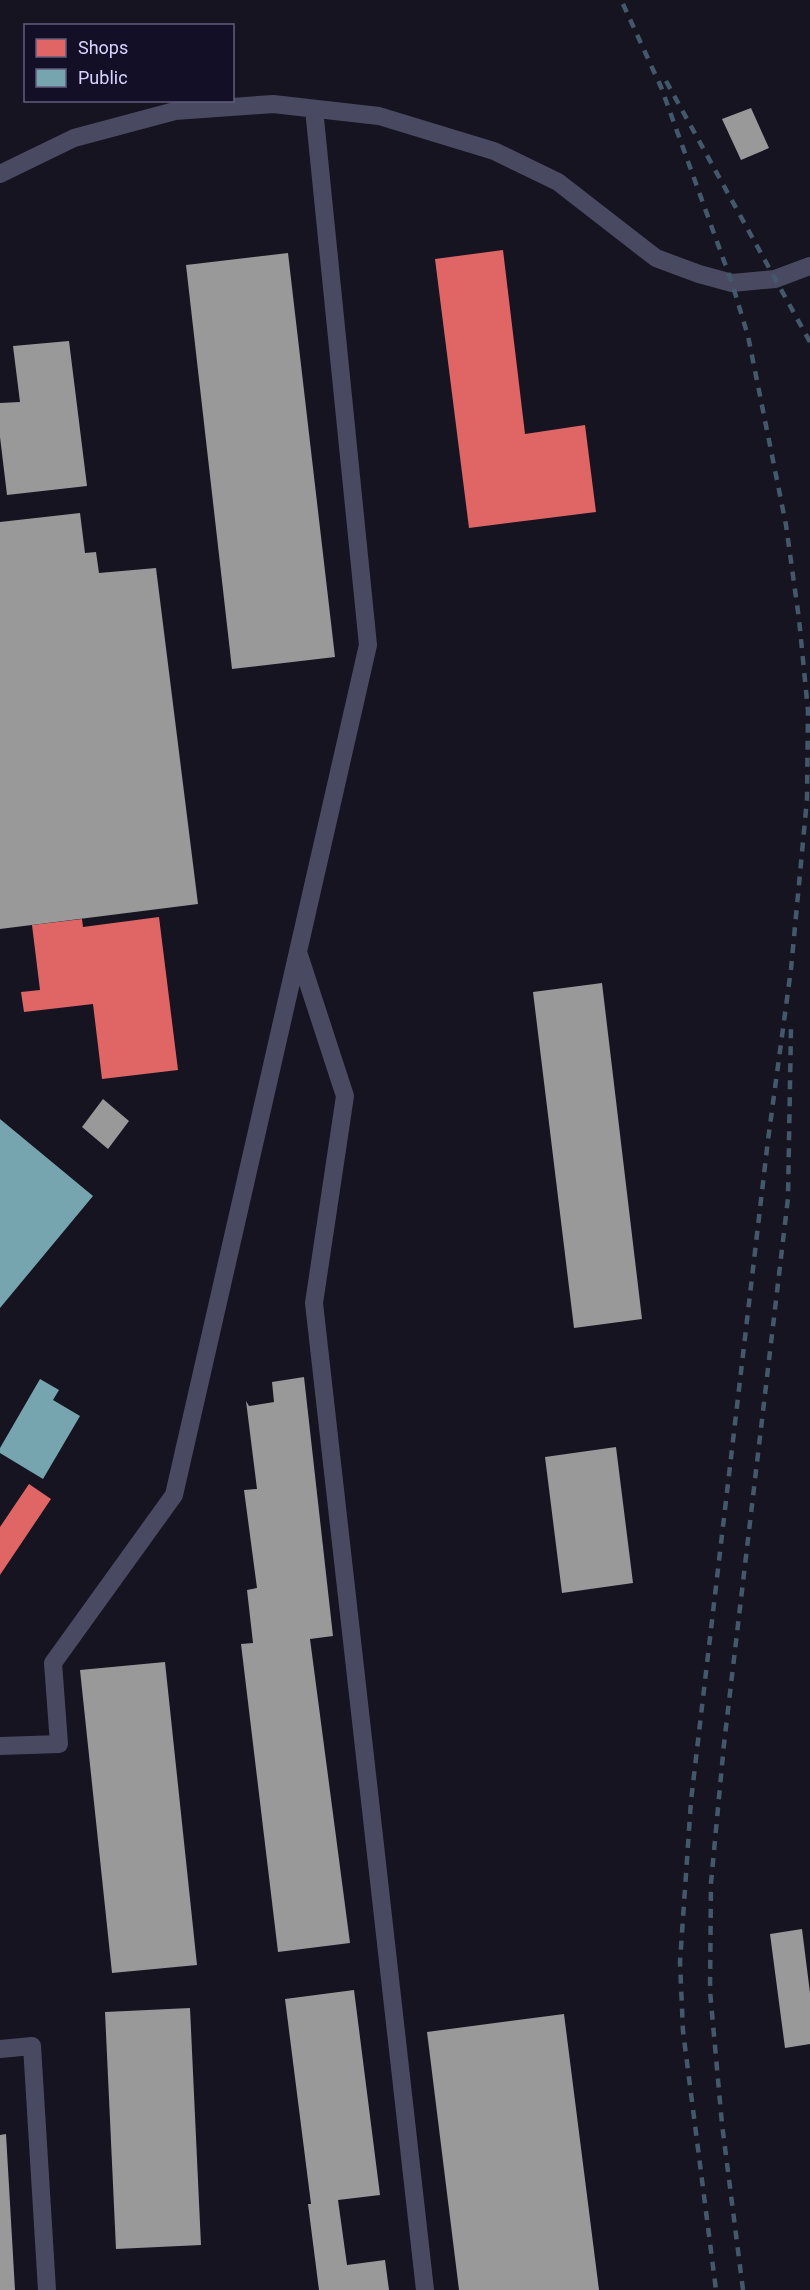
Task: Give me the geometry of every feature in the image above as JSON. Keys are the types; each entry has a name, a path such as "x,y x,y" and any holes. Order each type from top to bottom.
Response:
{"lane":[{"path":"0,174 74,138 175,111 273,104 379,116 494,151 558,182 656,258 699,274 732,283 775,279 810,266"},
{"path":"0,1746 59,1744 53,1663 174,1495 368,645 315,109"},
{"path":"298,952 345,1096 314,1303 425,2290"},
{"path":"0,2049 32,2046 47,2290"}],"building: Shops":[{"path":"503,250 525,434 585,425 596,512 469,528 435,259"},
{"path":"159,917 178,1070 102,1079 93,1004 24,1012 21,992 40,990 32,925 82,919 83,927"},
{"path":"29,1484 51,1499 0,1575 0,1527"}],"building: Public":[{"path":"0,1119 93,1196 0,1308"},
{"path":"40,1379 59,1390 53,1400 80,1416 43,1479 0,1453 0,1448"}],"building: Industry":[{"path":"751,108 769,148 741,160 722,119"},
{"path":"288,253 335,657 232,669 186,265"},
{"path":"69,341 87,486 7,495 0,437 0,403 20,402 13,346"},
{"path":"80,513 85,553 96,552 99,573 156,568 198,904 0,929 0,522"},
{"path":"602,983 642,1319 574,1328 533,992"},
{"path":"103,1099 129,1121 108,1149 82,1127"},
{"path":"304,1377 333,1636 310,1639 350,1943 278,1952 241,1644 253,1643 247,1590 257,1588 244,1490 257,1489 246,1401 249,1406 274,1402 272,1382"},
{"path":"616,1447 633,1583 562,1593 545,1457"},
{"path":"165,1662 197,1965 112,1973 80,1670"},
{"path":"802,1929 810,1993 810,2044 785,2048 770,1934"},
{"path":"354,1990 380,2195 338,2200 347,2265 385,2260 389,2290 319,2290 308,2204 311,2204 285,1999"},
{"path":"190,2008 201,2245 116,2249 105,2012"},
{"path":"564,2014 599,2290 459,2290 427,2032"},
{"path":"6,2134 15,2290 0,2290 0,2135"}],"railway":[{"path":"623,4 661,87 732,283 748,336 786,525 799,619 808,711 807,799 791,969 768,1140 691,1801 680,1962 683,2031 716,2290"},
{"path":"666,81 810,342"},
{"path":"743,2290 722,2124 710,1991 711,1883 724,1744 788,1198 791,1027"}]}
